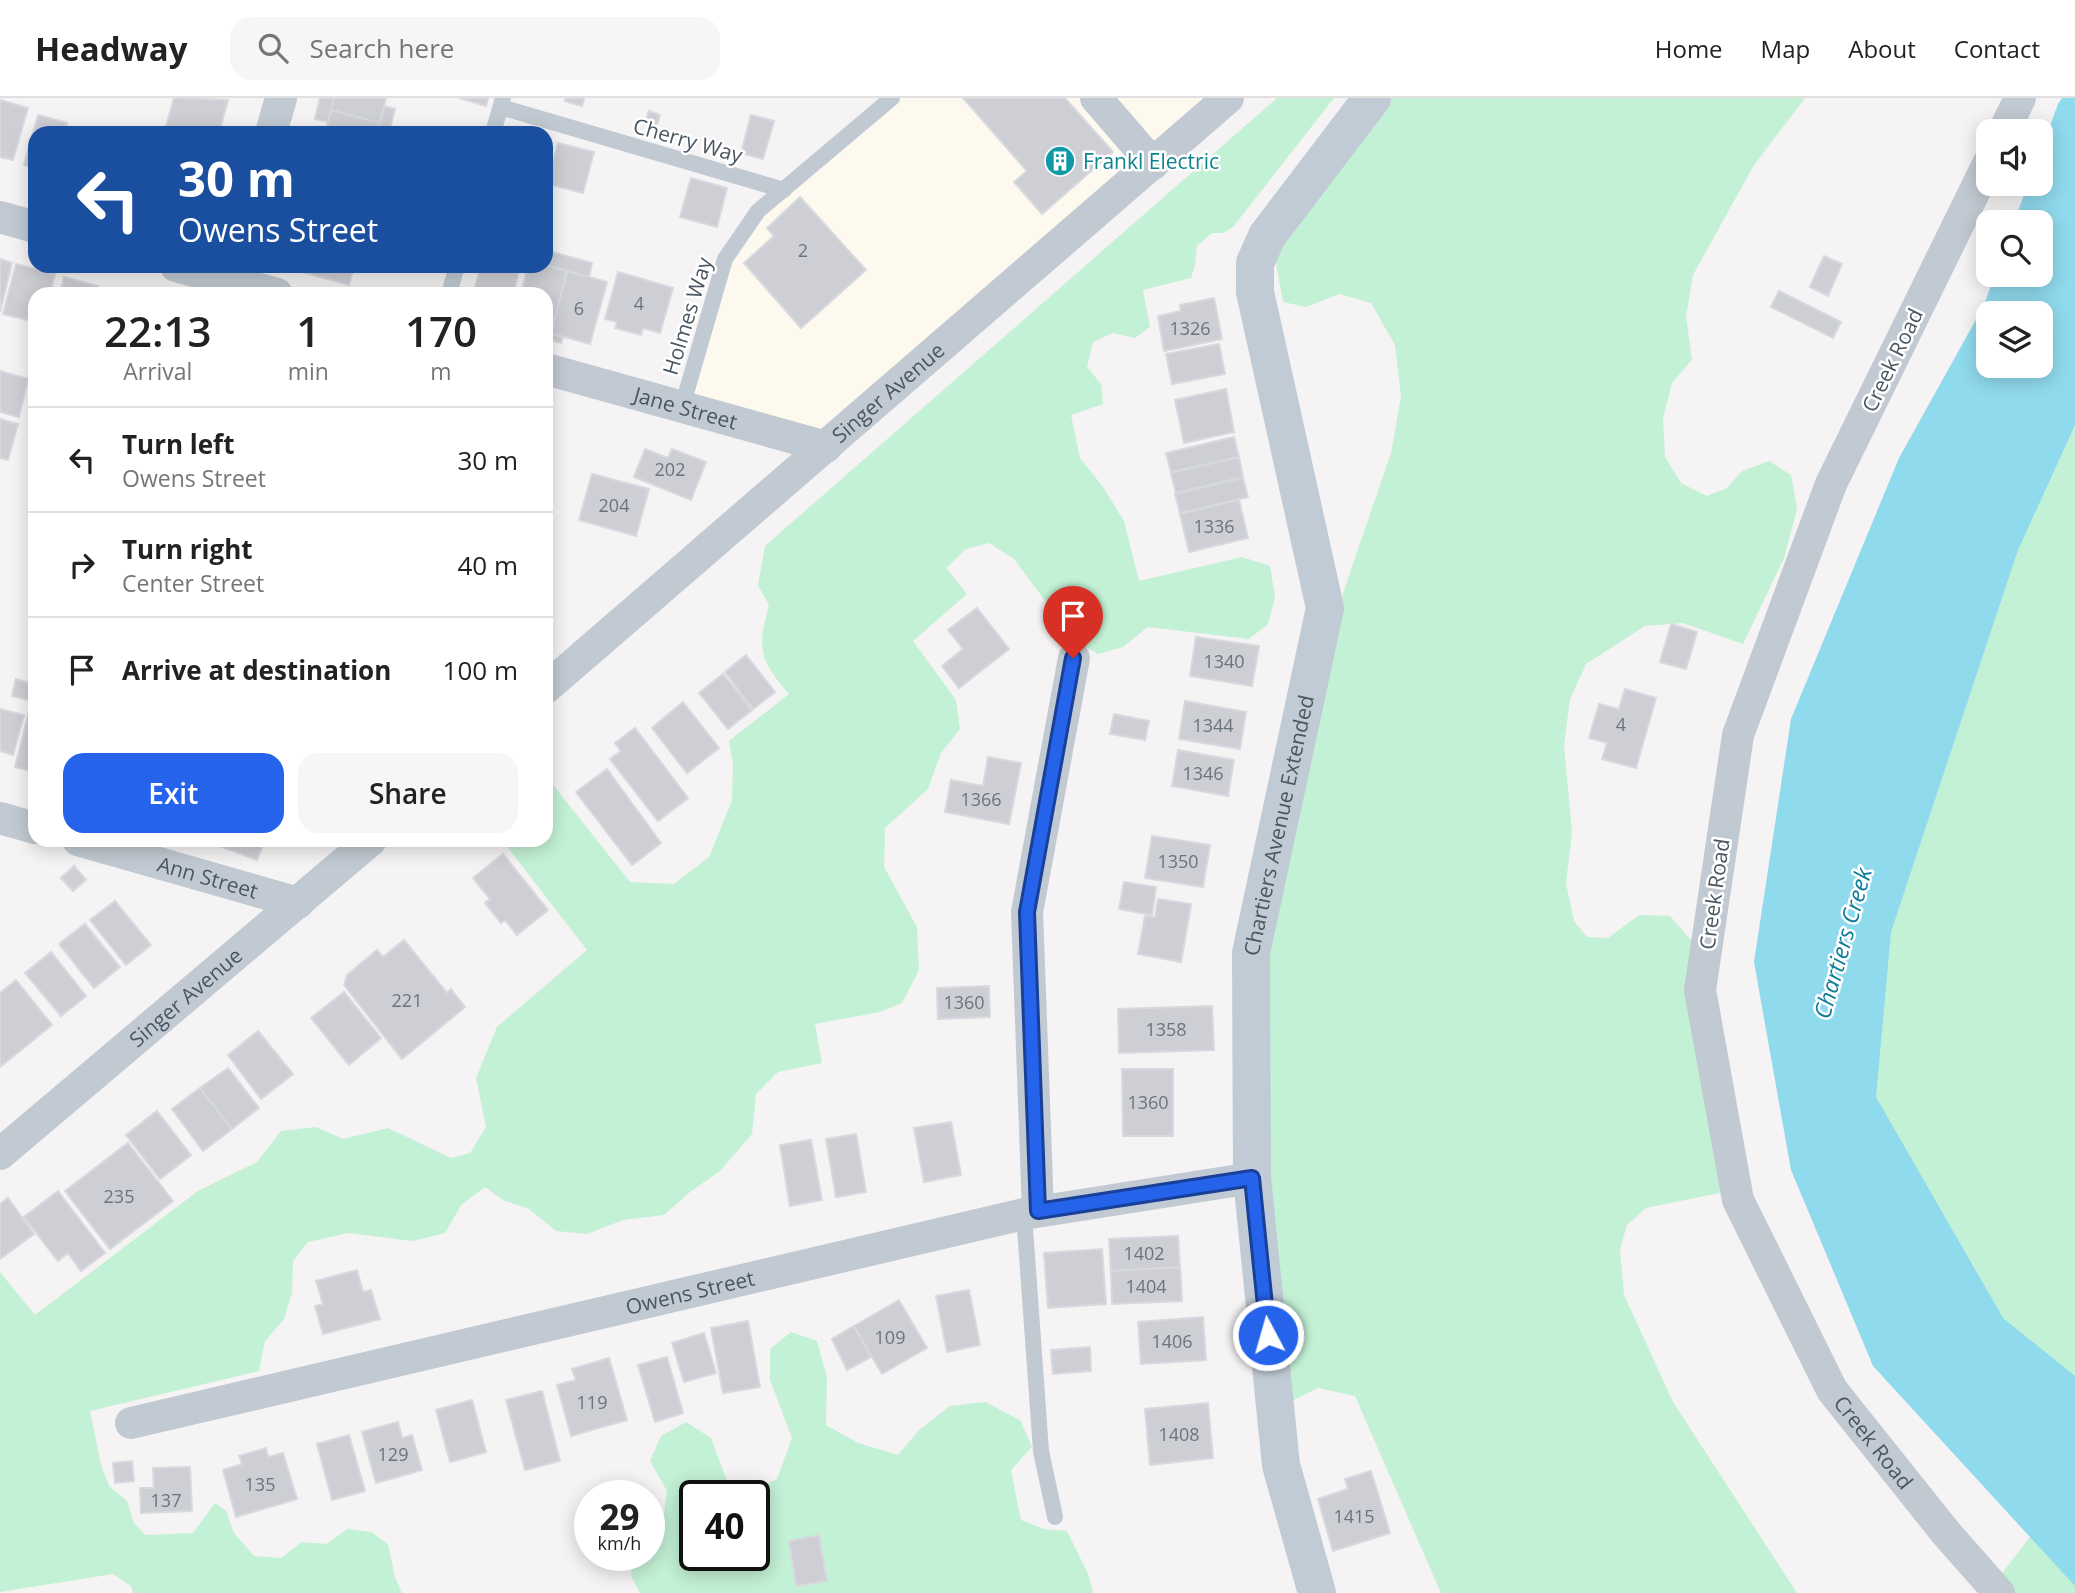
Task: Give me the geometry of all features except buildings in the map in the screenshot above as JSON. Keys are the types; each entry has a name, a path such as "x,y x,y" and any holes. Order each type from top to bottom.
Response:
{"street":[{"path":"273,126 281,98"},
{"path":"1097,98 1153,164"},
{"name":"Singer Avenue","path":"553,682 1228,98"},
{"name":"Chartiers Avenue Extended","path":"1317,1593 1281,1465 1252,1178 1251,953 1325,608 1255,292 1255,263 1267,236 1372,98"},
{"path":"2010,119 2020,98"},
{"name":"Creek Road","path":"1976,188 1831,484 1738,735 1700,990 1738,1200 1832,1390 1946,1533 1999,1593"},
{"path":"0,217 28,225"},
{"path":"232,273 262,287"},
{"name":"Jane Street","path":"553,371 825,447"},
{"path":"1031,1213 1027,912 1073,658"},
{"path":"0,818 28,826"},
{"name":"Ann Street","path":"102,847 298,903"},
{"name":"Singer Avenue","path":"0,1154 363,847"},
{"name":"Owens Street","path":"131,1423 1031,1213 1252,1178"}],"lane":[{"name":"Holmes Way","path":"682,407 725,259 758,211 892,98"},
{"name":"Cherry Way","path":"502,103 784,190"},
{"path":"496,126 502,103"},
{"path":"1031,1213 1041,1451 1055,1517"}],"shaded area":[{"path":"892,98 1228,98 826,447 682,407 725,259 758,211"}],"green space":[{"path":"1277,98 1334,98 1233,227 1223,233 1212,233 1197,246 1191,278 1143,290 1150,327 1135,338 1113,333 1093,342 1087,367 1101,384 1103,404 1071,415 1080,458 1103,487 1124,521 1139,581 1242,557 1270,566 1275,597 1268,624 1249,639 1148,627 1123,647 1098,654 1076,642 1014,559 989,543 966,549 946,568 967,594 913,641 956,700 960,729 941,753 928,789 885,828 884,867 917,927 919,970 902,1003 880,1012 815,1024 822,1063 778,1072 756,1094 752,1134 720,1171 664,1215 623,1220 587,1234 556,1231 529,1209 503,1200 485,1187 461,1205 445,1233 413,1241 348,1233 308,1242 293,1261 292,1293 284,1319 265,1341 259,1371 90,1411 101,1465 109,1486 127,1501 134,1523 145,1535 193,1533 215,1503 226,1511 234,1533 254,1556 281,1558 302,1542 327,1544 347,1529 371,1532 388,1544 395,1577 402,1593 133,1593 131,1586 113,1574 0,1592 0,1272 35,1315 198,1191 257,1162 281,1131 316,1127 343,1139 388,1128 451,1158 470,1153 486,1127 476,1078 497,1027 587,950 507,847 553,847 553,785 630,882 674,884 709,857 732,801 733,765 729,741 789,694 772,672 763,653 763,633 769,605 758,585 765,546"},
{"path":"1383,98 1805,98 1754,165 1693,275 1686,317 1692,360 1672,383 1663,418 1665,457 1681,483 1707,496 1727,488 1742,471 1769,461 1791,475 1797,509 1784,558 1743,644 1683,623 1645,626 1586,664 1570,699 1564,745 1572,832 1566,883 1574,921 1587,937 1608,938 1639,915 1670,916 1691,940 1729,1191 1646,1208 1627,1225 1620,1249 1624,1295 1673,1402 1797,1593 1441,1593 1355,1396 1318,1388 1283,1405 1265,1174 1265,966 1341,599 1391,453 1401,397 1395,345 1371,303 1339,294 1306,307 1283,302 1276,263 1284,229"},
{"path":"2075,258 2075,1478 1858,1175 1924,545 2032,378 2053,378 2053,326"},
{"path":"791,1332 817,1341 827,1377 826,1425 858,1443 898,1455 919,1430 950,1406 985,1402 1020,1420 1032,1447 1011,1470 1021,1520 1044,1529 1067,1531 1089,1576 1093,1593 640,1593 631,1576 632,1571 665,1571 667,1491 665,1480 661,1480 650,1461 661,1436 686,1422 711,1438 727,1480 679,1480 679,1571 770,1571 770,1482 777,1479 792,1438 770,1380 770,1349"},
{"path":"2075,1478 2075,1593 1987,1593"}],"water":[{"name":"Chartiers Creek","path":"2062,98 2075,98 2075,425 2018,550 1891,932 1876,1097 2003,1318 2075,1376 2075,1586 1873,1366 1791,1170 1754,962 1791,719 1899,458 1976,320 1976,378 2053,378 2053,301 1985,301 1990,287 2053,287 2053,210 2018,210 2024,196 2053,196 2053,119"}],"place":[{"name":"Frankl Electric","path":"1060,161"}],"route":[{"path":"1073,658 1027,912 1038,1211 1252,1178 1268,1335"}]}
